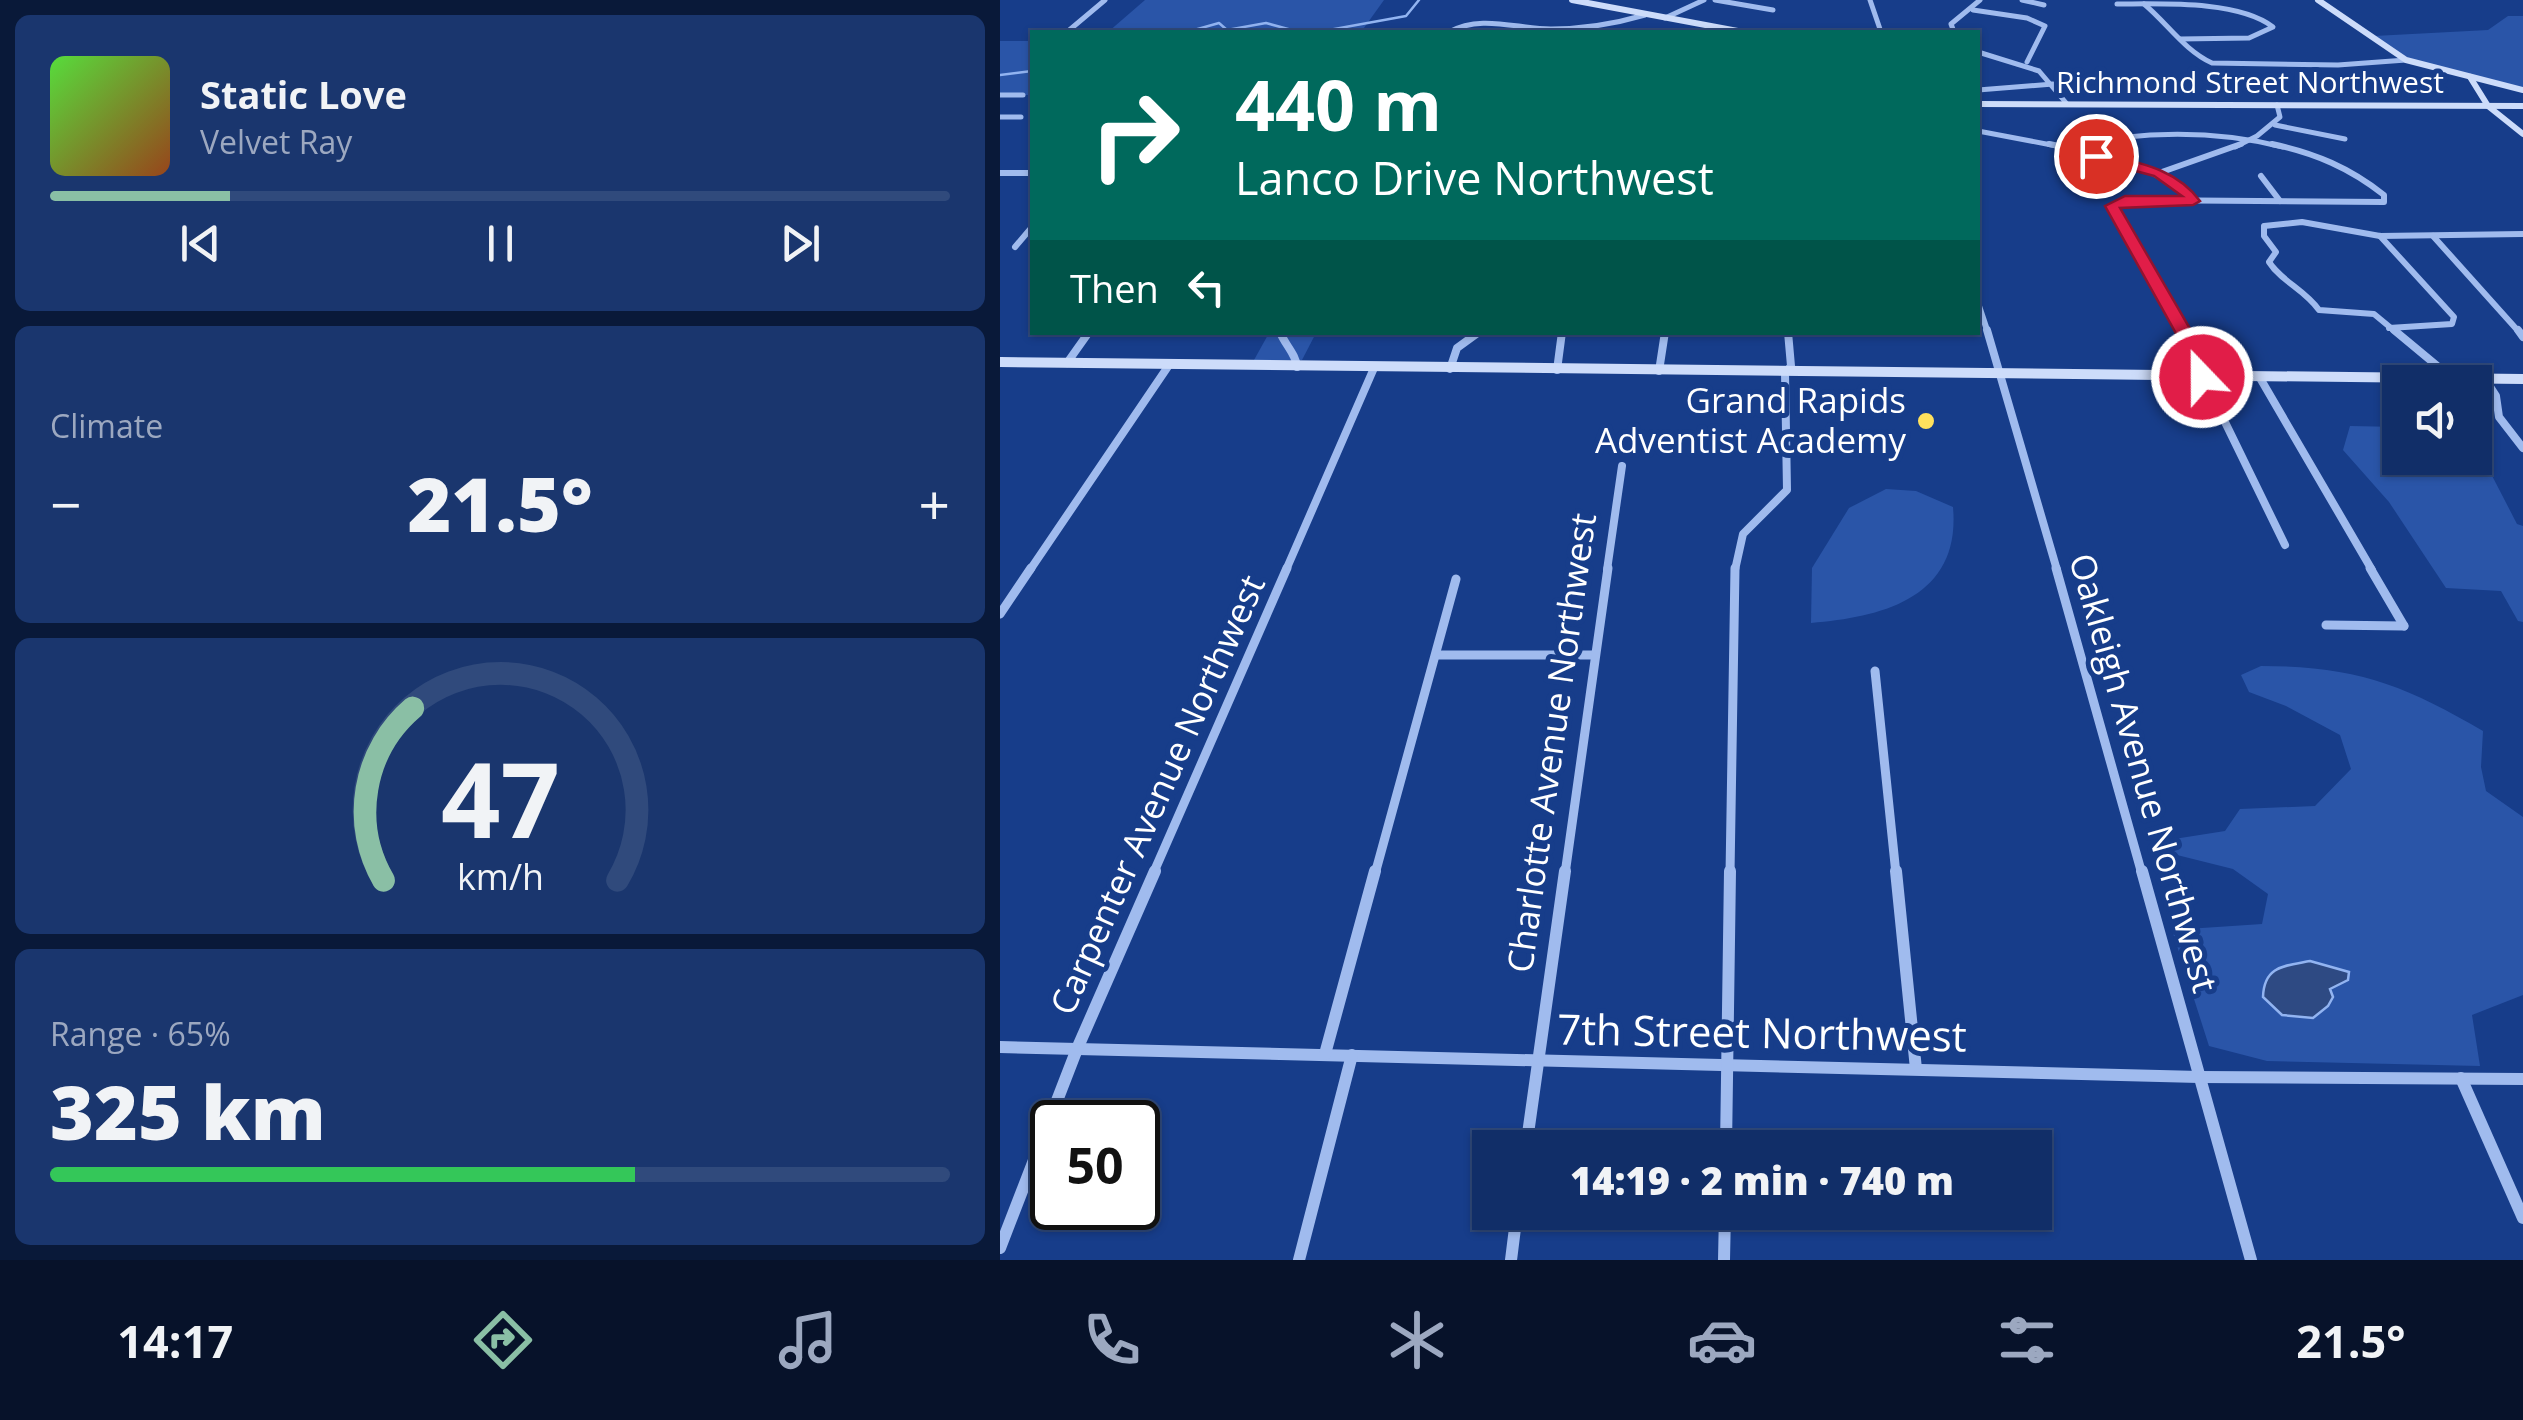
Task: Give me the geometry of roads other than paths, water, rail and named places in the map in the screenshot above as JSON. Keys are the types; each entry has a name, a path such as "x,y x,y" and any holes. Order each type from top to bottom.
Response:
{"main road":[{"path":"1572,0 1732,30"},
{"path":"2318,0 2406,60 2523,90"},
{"path":"2470,77 2488,106 2523,134"},
{"name":"Richmond Street Northwest","path":"1980,104 2523,106"},
{"path":"1000,362 2382,379"},
{"path":"2492,379 2523,379"}],"street":[{"path":"1069,30 1105,0"},
{"path":"1665,18 1704,0"},
{"path":"1715,0 1773,10"},
{"path":"1870,0 1880,30"},
{"path":"1954,30 1952,24 1973,10 1980,0"},
{"path":"2022,0 2044,5"},
{"path":"2117,4 2191,5 2258,15 2274,27 2249,38 2180,39"},
{"path":"2144,4 2168,22 2198,58 2220,64 2352,65 2406,60"},
{"path":"1973,10 2027,18 2045,26 2028,62"},
{"path":"1453,30 1478,24 1568,30 1645,15"},
{"path":"1980,52 2028,62 2055,87"},
{"path":"1980,90 2055,87"},
{"path":"2055,87 2054,94 2062,104"},
{"path":"1000,96 1022,96"},
{"path":"2159,173 2250,141 2280,117 2277,105"},
{"path":"1000,117 1021,117"},
{"path":"2274,125 2345,140"},
{"path":"1980,130 2159,173 2182,187 2193,201"},
{"path":"2063,149 2143,134 2250,141 2343,168 2371,182 2387,200 2125,200 2112,206 2206,377 2285,545"},
{"path":"1000,173 1030,173"},
{"path":"2262,176 2280,202"},
{"path":"2439,365 2368,312 2319,310 2302,288 2284,282 2274,270 2269,262 2276,252 2263,230 2271,224 2302,222 2380,236 2523,234"},
{"path":"1015,246 1030,229"},
{"path":"2380,236 2454,316 2452,324 2389,328"},
{"path":"2433,236 2497,303 2523,337"},
{"name":"Oakleigh Avenue Northwest","path":"1980,309 2251,1260"},
{"path":"1067,363 1087,335"},
{"path":"1281,335 1296,358 1296,366"},
{"path":"1450,369 1457,348 1474,335"},
{"path":"1556,370 1562,335"},
{"path":"1659,371 1665,335"},
{"path":"1726,1130 1735,565 1743,534 1787,490 1788,335"},
{"path":"1000,614 1169,365"},
{"name":"Carpenter Avenue Northwest","path":"1000,1248 1077,1048 1374,368"},
{"path":"2260,378 2404,626"},
{"path":"2492,390 2499,417 2523,448"},
{"name":"Charlotte Avenue Northwest","path":"1528,1130 1622,466"},
{"path":"1325,1054 1456,579"},
{"path":"2326,625 2404,626"},
{"path":"1436,656 1594,655"},
{"path":"1875,670 1916,1069"},
{"name":"7th Street Northwest","path":"1000,1047 2199,1076 2523,1079"},
{"path":"1299,1260 1352,1054"},
{"path":"2461,1078 2523,1218"},
{"path":"1511,1260 1515,1230"},
{"path":"1724,1260 1725,1230"}],"waterway":[{"path":"1329,30 1406,16 1419,0"},
{"path":"1194,30 1219,23 1227,30"},
{"path":"1227,30 1266,23 1292,30"},
{"path":"1000,75 1030,71"}],"place":[{"name":"Grand Rapids Adventist Academy","path":"1926,421"}]}
